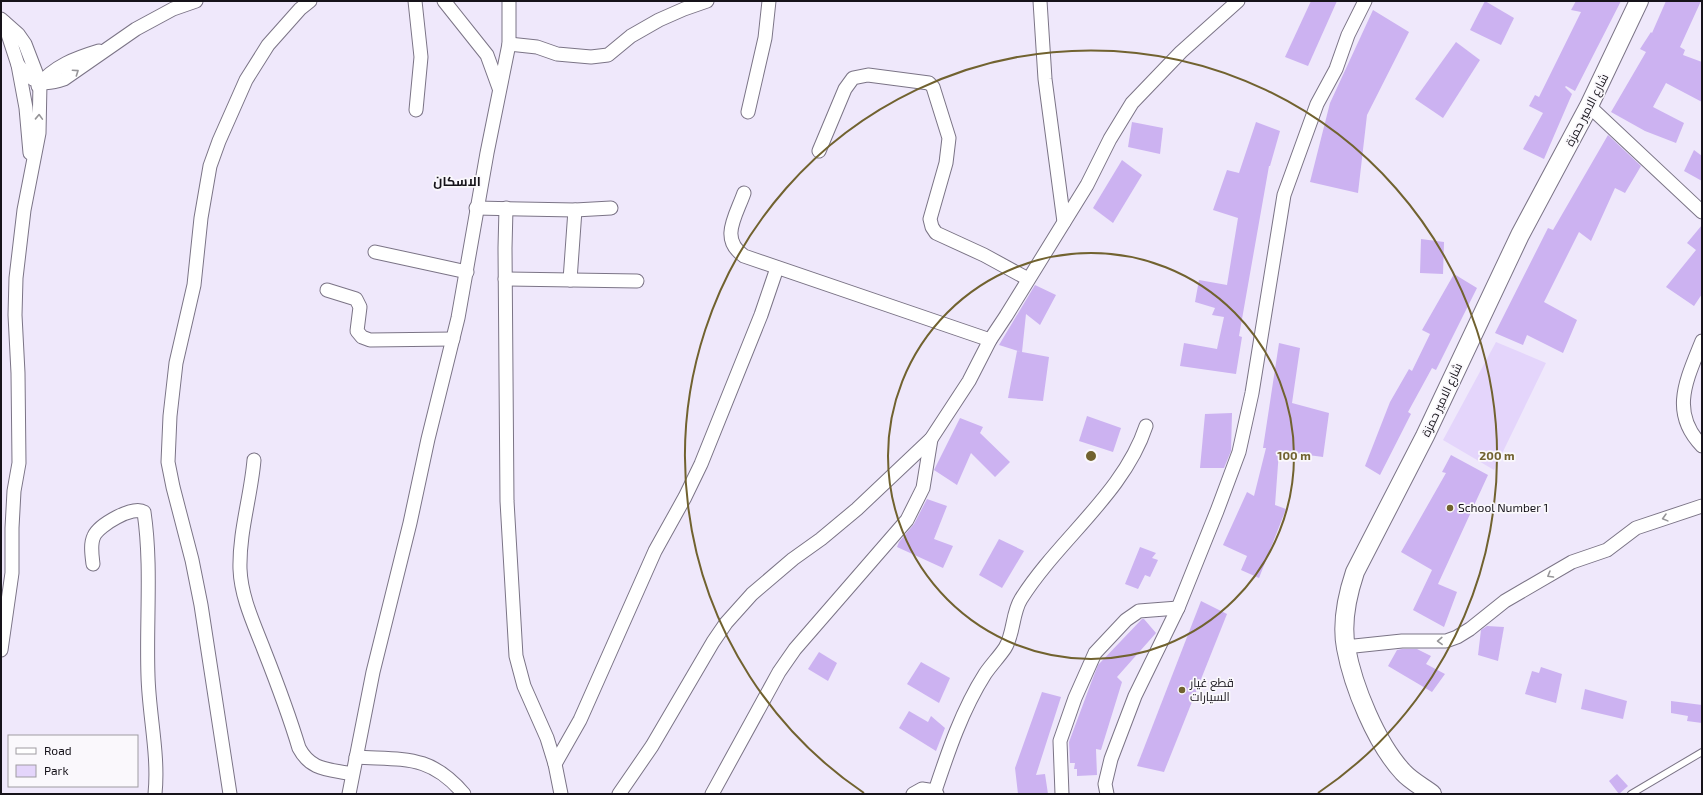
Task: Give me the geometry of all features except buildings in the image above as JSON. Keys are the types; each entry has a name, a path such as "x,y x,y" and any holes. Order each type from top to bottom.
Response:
{"main road":[{"name":"شارع الامير حمزة","path":"1432,794 1404,773 1389,756 1378,737 1357,685 1345,647 1346,606 1348,593 1356,572 1425,436 1520,235 1590,106 1639,1"}],"street":[{"path":"18,65 29,77 40,83 64,79 155,18 196,1"},
{"path":"230,794 199,597 168,462 170,416 176,363 194,285 201,218 210,166 219,140 246,80 268,44 300,9 310,1"},
{"path":"415,1 421,57 416,110"},
{"path":"444,1 487,55 499,89"},
{"path":"349,794 362,718 410,523 467,272 476,208 509,44 509,1"},
{"path":"509,44 537,47 557,54 591,57 608,55 632,36 659,20 707,1"},
{"path":"748,112 765,38 769,1"},
{"path":"1040,1 1046,86 1064,222"},
{"path":"619,794 652,746 713,642 726,623 752,594 793,559 821,539 857,509 931,439 969,381 990,340 1087,185 1110,139 1132,103 1181,52 1238,1"},
{"path":"1107,794 1105,784 1111,759 1135,696 1178,608 1239,452 1252,394 1284,195 1317,104 1336,69 1348,35 1365,1"},
{"path":"2,21 18,65 26,108 30,169"},
{"path":"1,650 12,573 14,491 18,463 18,373 15,315 16,278 30,169 39,133 40,83 25,44 18,34 2,21"},
{"path":"819,151 845,89 853,78 868,75 894,77 929,83 933,87 949,138 946,163 930,219 932,227 936,233 1028,279"},
{"path":"26,108 30,97 40,83"},
{"path":"1590,106 1702,212"},
{"path":"744,193 730,231 730,239 735,250 744,256 990,340"},
{"path":"476,208 575,210 611,208"},
{"path":"506,208 505,279 507,500 516,656 524,686 547,738 555,764 561,794"},
{"path":"570,280 575,210"},
{"path":"375,252 467,272"},
{"path":"555,764 580,720 651,558 685,498 701,464 761,315 777,268"},
{"path":"505,279 637,281"},
{"path":"327,290 356,299 360,307 357,331 362,337 370,340 453,339"},
{"path":"1702,341 1692,366 1683,400 1683,415 1688,428 1702,446"},
{"path":"913,794 922,789 936,793 952,741 984,675 1006,647 1020,600 1048,561 1102,498 1126,466 1139,447 1146,426"},
{"path":"712,794 779,672 795,649 907,520 923,488 931,439"},
{"path":"254,460 245,515 240,568 249,612 291,720 299,748 304,758 316,766 352,774"},
{"path":"1345,647 1402,641 1446,641 1457,637 1470,629 1504,601 1572,562 1607,550 1636,528 1702,506"},
{"path":"93,564 92,542 97,531 127,512 138,509 144,512 146,527 148,605 148,676 153,725 156,783 154,794"},
{"path":"1062,794 1060,741 1075,698 1095,653 1126,620 1139,611 1178,608"},
{"path":"356,757 406,760 427,765 444,774 464,794"}],"lane":[{"path":"1631,794 1702,752"}],"green space":[{"path":"1496,342 1546,363 1494,470 1443,440"}],"place":[{"name":"School Number 1","path":"1450,508"},
{"name":"قطع غيار السيارات","path":"1182,690"}],"district":[{"name":"الاسكان","path":"457,181"}]}
